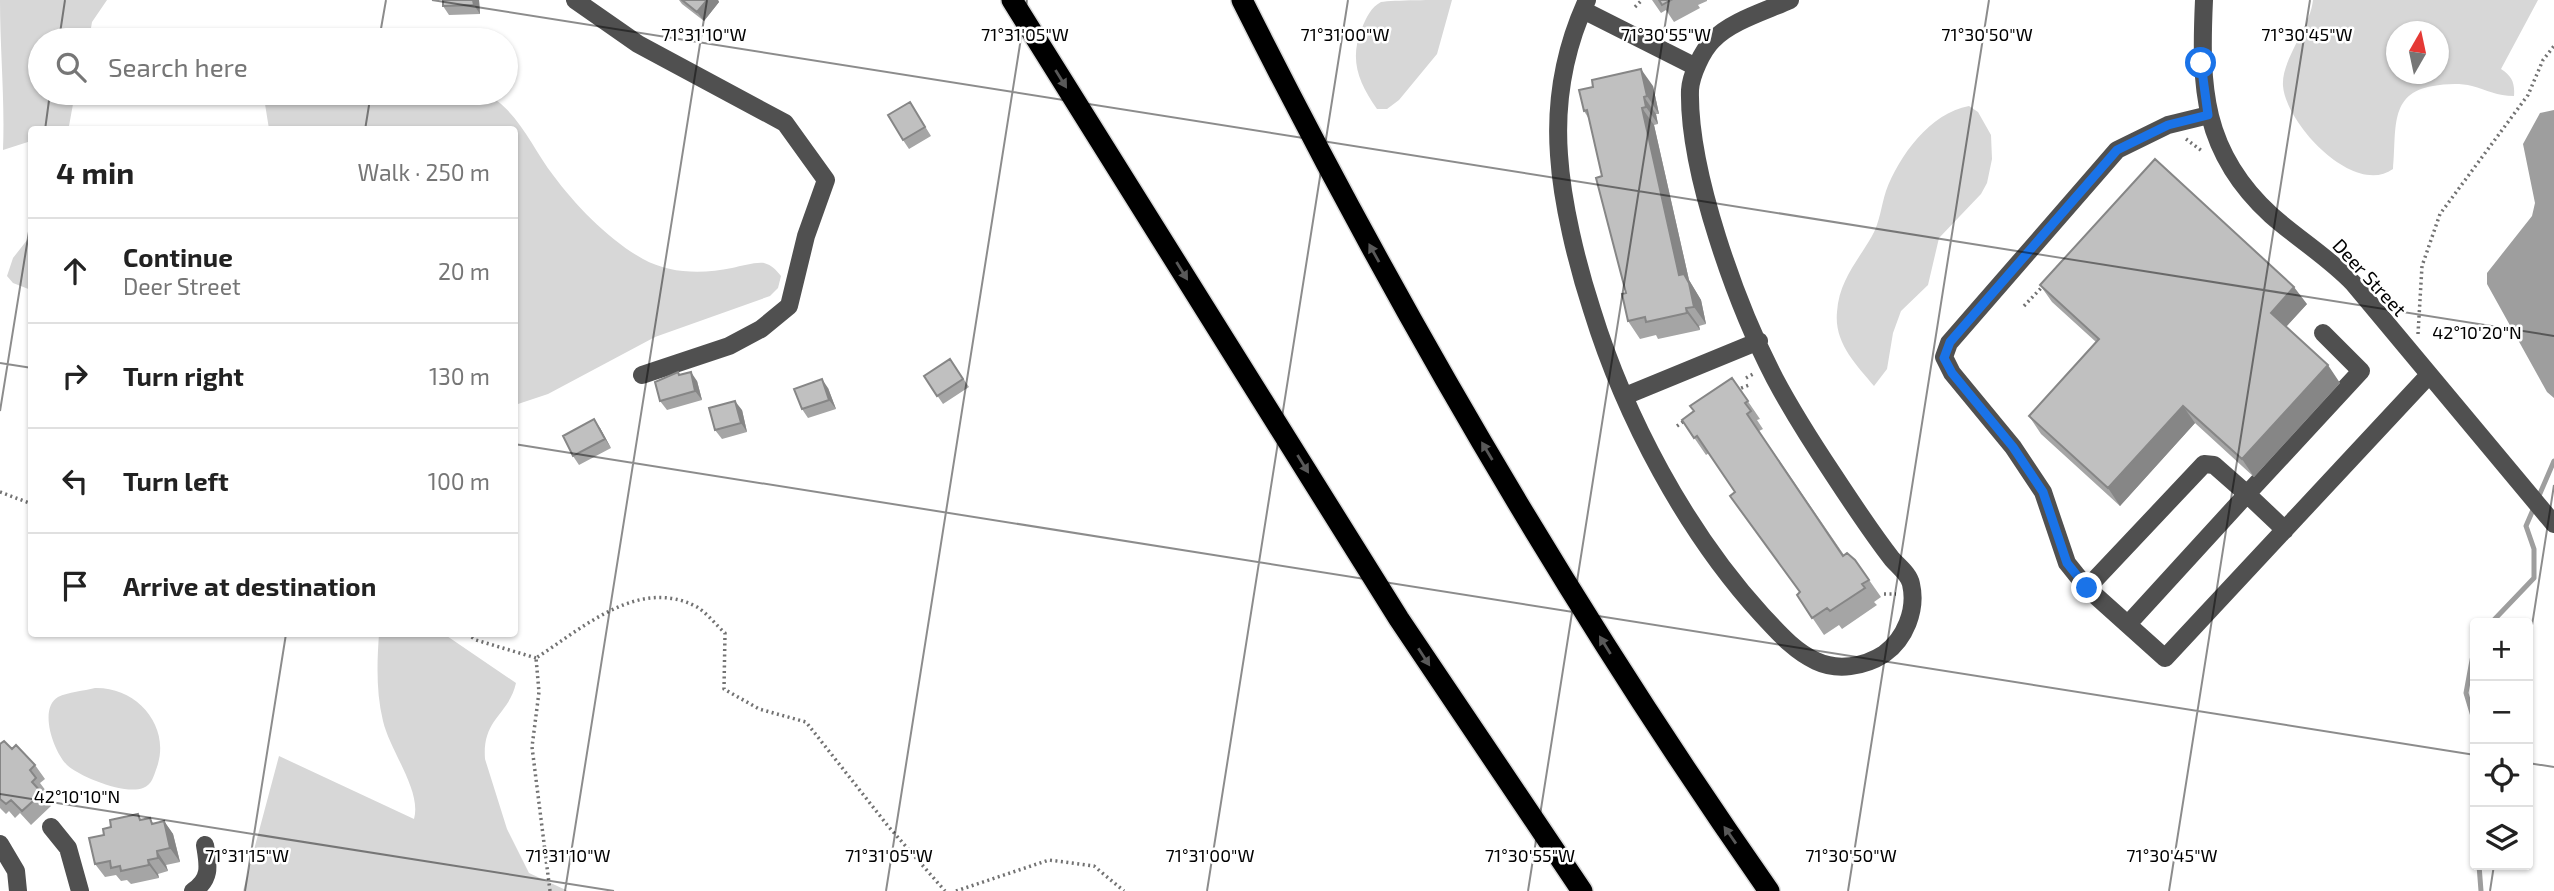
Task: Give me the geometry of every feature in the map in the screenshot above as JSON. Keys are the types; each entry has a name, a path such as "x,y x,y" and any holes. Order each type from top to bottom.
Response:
{"highway":[{"path":"1012,0 1399,619 1582,891"},
{"path":"1242,0 1352,213 1443,377 1633,690 1769,891"}],"street":[{"path":"575,0 592,16 638,44 785,123 826,180 806,236 789,306 761,329 729,346 642,375"},
{"path":"1696,66 1585,5 1560,82 1559,157 1592,311 1625,396 1660,470 1700,535 1744,596 1796,650 1819,663 1848,667 1868,662 1886,653 1905,631 1913,606 1910,579 1832,474 1775,378 1720,245 1700,165 1690,86 1696,66 1712,40 1730,28 1790,0"},
{"name":"Deer Street","path":"2204,0 2202,75 2208,115 2224,154 2252,195 2282,224 2334,264 2554,524"},
{"path":"2208,115 2168,125 2117,150 1950,342 1944,358 1952,373 2013,447 2043,492 2067,563 2087,588 2165,658 2429,375"},
{"path":"2129,623 2361,371 2323,333"},
{"path":"1625,396 1759,341"},
{"path":"2087,588 2204,464 2214,465 2286,530"},
{"path":"51,827 68,848 80,891"},
{"path":"0,844 16,871 19,891"},
{"path":"193,891 206,880 209,868 205,845"}],"path":[{"path":"1635,7 1642,0"},
{"path":"2414,357 2421,315 2422,266 2440,214 2521,106 2554,46"},
{"path":"2176,139 2186,139 2206,156"},
{"path":"2024,306 2049,279"},
{"path":"1731,392 1749,385"},
{"path":"1677,426 1688,418"},
{"path":"0,492 28,502"},
{"path":"472,637 536,658 619,605 660,596 698,608 725,633 724,689 759,709 806,722 887,827 945,891"},
{"path":"536,658 539,692 532,747 550,891"},
{"path":"956,891 1049,860 1094,866 1124,891"}],"shaded area":[{"path":"0,0 107,0 92,22 91,28 28,28 28,105 73,105 69,126 28,126 28,142 3,150"},
{"path":"1452,0 1437,54 1399,100 1387,109 1377,109 1360,80 1356,60 1358,39 1369,13 1381,2"},
{"path":"2313,0 2538,0 2501,69 2512,80 2514,96 2463,84 2438,85 2419,90 2408,97 2398,116 2393,169 2377,175 2360,173 2342,165 2325,152 2296,119 2287,102 2283,86 2286,66 2307,22"},
{"path":"265,105 502,105 515,118 572,199 630,251 653,264 675,270 710,271 764,263 772,266 781,276 778,288 770,296 655,337 548,394 518,404 518,126 269,126"},
{"path":"1969,106 1978,112 1991,135 1992,159 1987,183 1981,194 1939,238 1928,285 1901,311 1893,333 1887,369 1874,386 1854,361 1839,334 1837,312 1841,291 1875,231 1886,191 1899,164 1918,138 1941,117"},
{"path":"2554,110 2554,398 2547,392 2487,284 2487,273 2532,216 2535,203 2523,144 2540,113"},
{"path":"28,239 28,289 13,283 7,276 13,258"},
{"path":"379,637 448,637 516,683 513,694 488,734 485,759 507,829 529,873 568,891 243,891 279,756 414,819 414,796 383,721 378,678"},
{"path":"95,688 124,694 137,702 155,724 160,752 154,776 146,787 125,789 92,779 73,770 57,751 50,731 49,711 52,703 62,695"}],"building":[{"path":"443,0 473,0 474,5 443,6"},
{"path":"682,0 707,0 697,12"},
{"path":"1641,69 1647,96 1644,97 1646,107 1642,108 1679,275 1684,274 1689,283 1694,307 1686,308 1687,313 1646,322 1645,317 1628,321 1622,294 1626,293 1596,178 1602,176 1587,110 1584,111 1579,90 1593,87 1592,80"},
{"path":"910,102 925,127 903,140 888,115"},
{"path":"2155,159 2294,287 2271,313 2328,365 2242,459 2183,406 2108,488 2029,416 2099,339 2040,285"},
{"path":"950,359 963,379 937,396 924,376"},
{"path":"678,372 679,375 691,372 695,391 660,401 655,382"},
{"path":"1732,378 1748,401 1745,403 1751,411 1747,414 1843,556 1847,553 1855,560 1869,580 1862,584 1865,588 1830,611 1827,608 1812,618 1797,595 1800,592 1730,496 1735,492 1697,436 1694,438 1682,420 1694,411 1690,406"},
{"path":"822,379 829,400 802,409 794,389"},
{"path":"735,401 741,423 715,430 709,408"},
{"path":"594,419 605,439 573,456 563,436"},
{"path":"4,741 12,749 16,745 35,765 30,770 36,778 32,782 42,793 22,811 11,800 6,804 0,799 0,744"},
{"path":"138,814 140,820 150,818 152,824 164,821 170,848 157,851 158,858 148,860 149,865 121,871 120,866 111,868 110,861 95,864 89,838 104,835 103,829 111,827 110,820"}],"waterway":[{"path":"2496,618 2534,578 2534,549 2526,526 2554,461"},
{"path":"2470,671 2466,693 2470,706"},
{"path":"2479,870 2481,891"}],"route":[{"path":"2087,588 2067,563 2043,492 2013,447 1952,373 1944,358 1950,342 2117,150 2168,125 2208,115 2201,63"}]}
